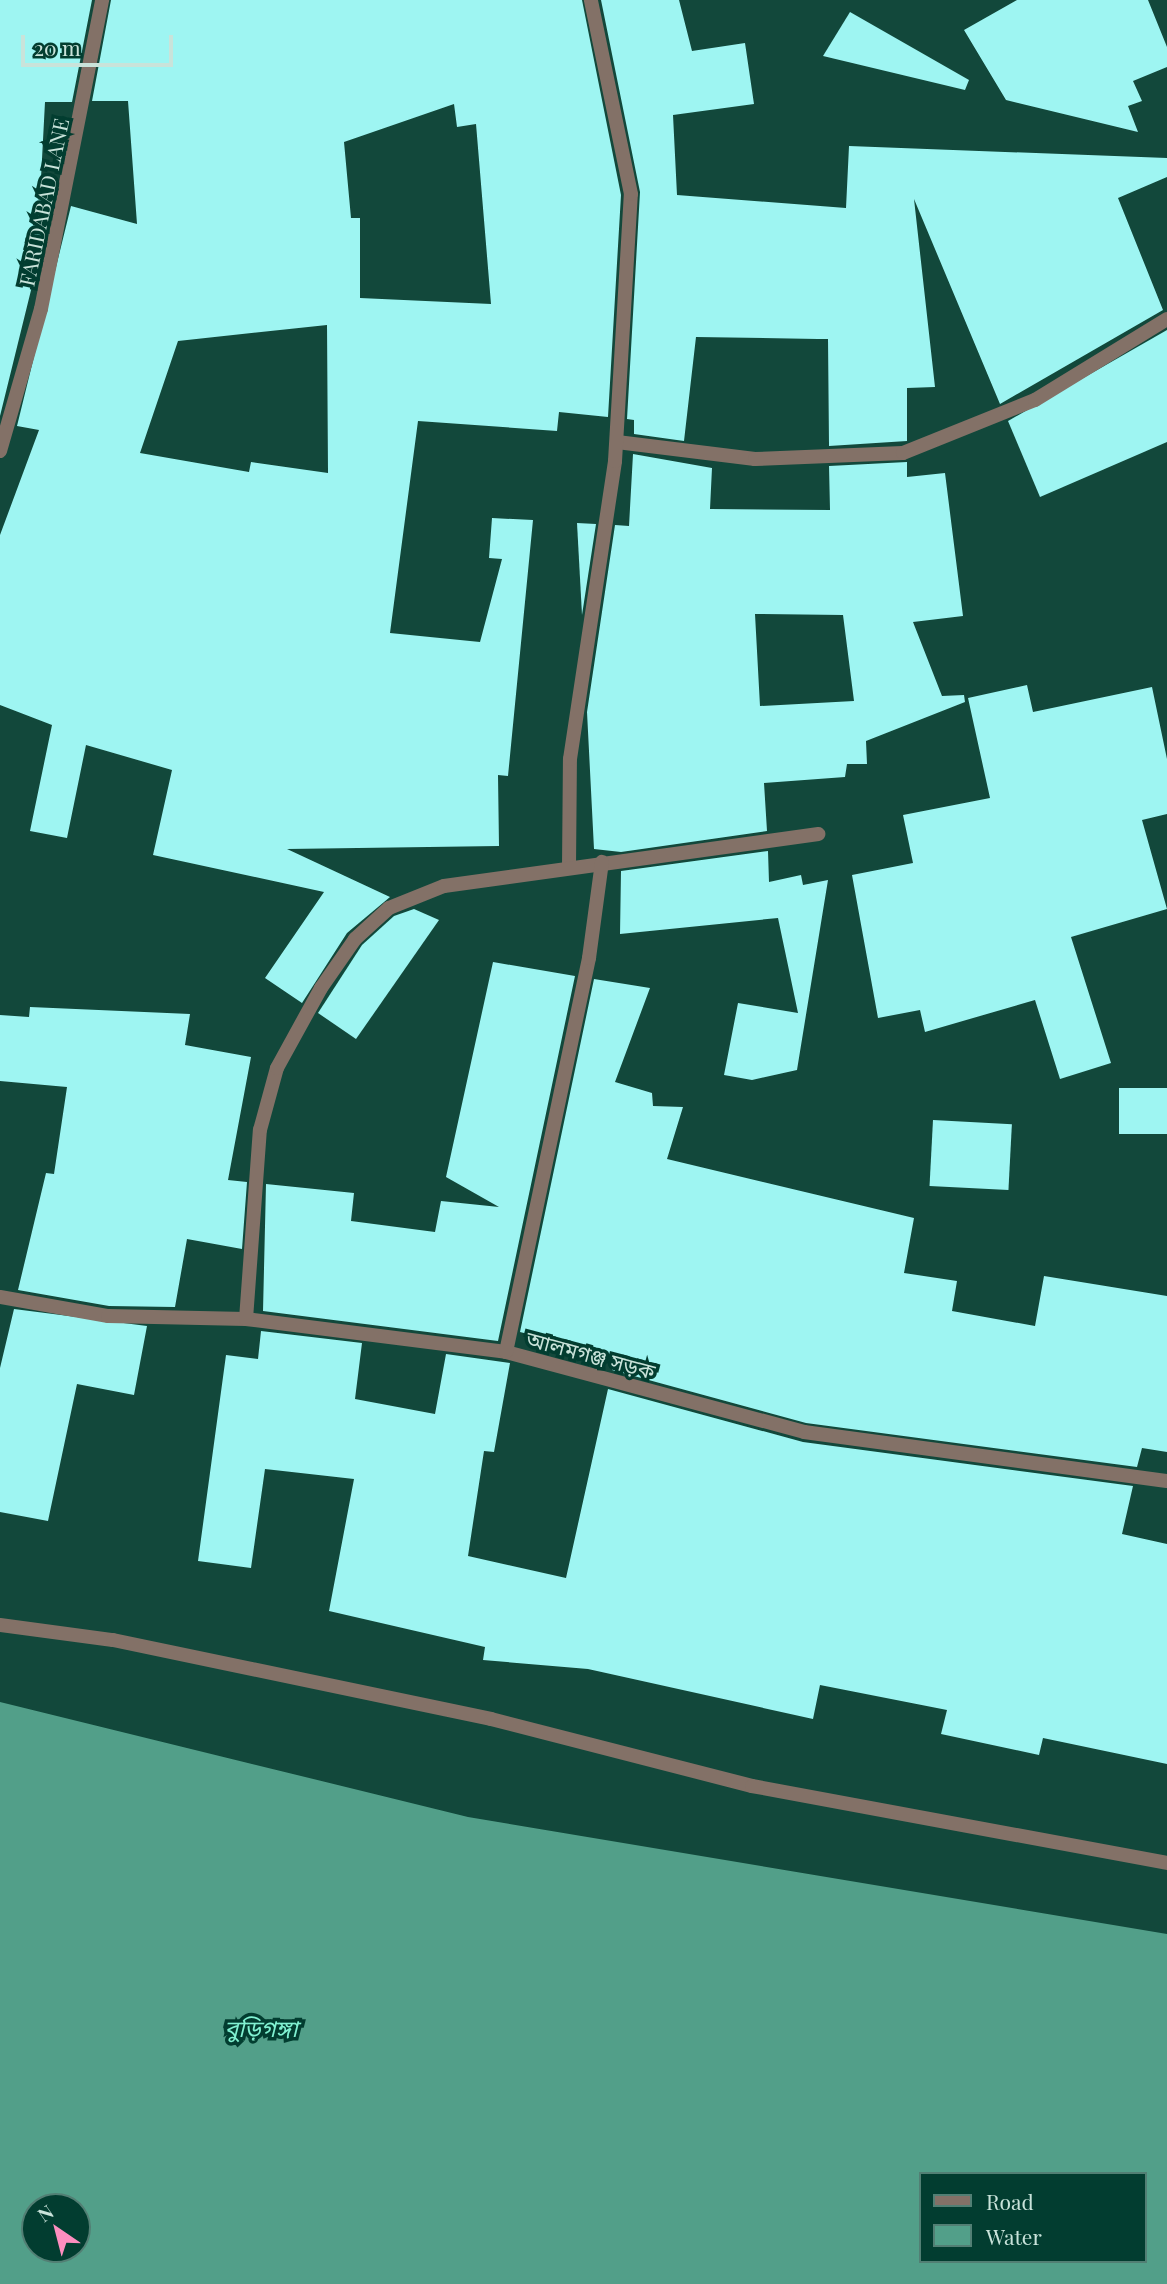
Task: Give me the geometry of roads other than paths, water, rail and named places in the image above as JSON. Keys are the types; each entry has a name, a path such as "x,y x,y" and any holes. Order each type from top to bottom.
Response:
{"street":[{"name":"FARIDABAD LANE","path":"0,451 41,309 102,0"},
{"path":"569,867 570,758 617,442 631,194 591,0"},
{"path":"617,442 755,459 903,453 1034,400 1167,319"},
{"path":"246,1320 260,1129 277,1068 348,948 388,908 444,886 818,834"},
{"path":"506,1352 589,958 602,862"},
{"name":"আলমগঞ্জ সড়ক","path":"0,1297 107,1316 246,1320 506,1352 804,1432 1167,1481"},
{"path":"0,1625 126,1643 491,1719 752,1786 1167,1863"}],"water":[{"name":"বুড়িগঙ্গা","path":"0,1702 468,1817 1167,1934 1167,2284 0,2284"}]}
